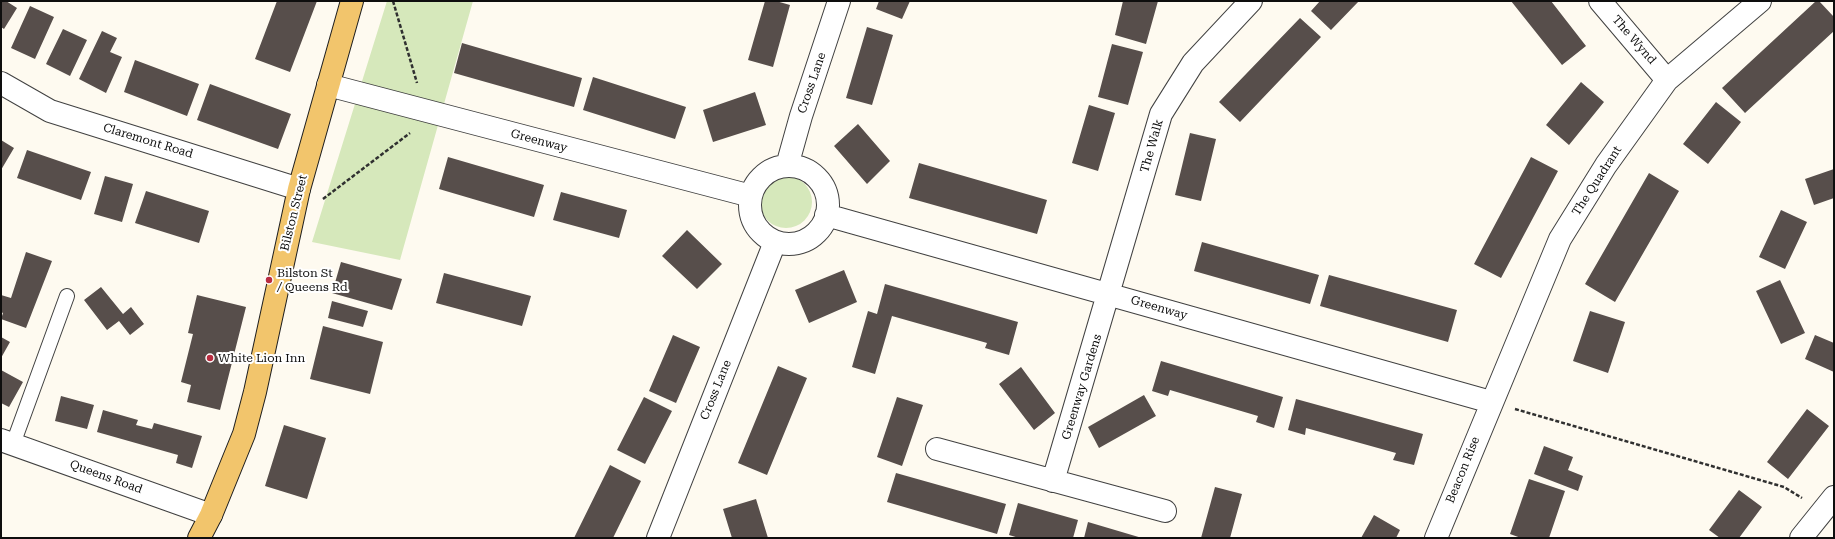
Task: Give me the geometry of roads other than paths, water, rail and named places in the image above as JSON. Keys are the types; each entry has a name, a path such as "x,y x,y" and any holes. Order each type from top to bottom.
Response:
{"main road":[{"name":"Bilston Street","path":"199,538 211,515 246,427 299,188 352,1"}],"street":[{"name":"Cross Lane","path":"787,166 801,116 839,1"},
{"name":"The Walk","path":"1110,294 1161,114 1193,63 1251,1"},
{"name":"The Wynd","path":"1600,1 1667,80"},
{"name":"The Quadrant","path":"1491,402 1560,239 1606,165 1667,80 1760,1"},
{"name":"Claremont Road","path":"1,83 50,111 299,188"},
{"name":"Greenway","path":"328,85 751,196"},
{"path":"787,166 801,168 814,175 823,187 828,201 826,215 819,230 807,240 791,244 775,242 763,235 754,224 750,210 751,196 755,185 763,175 774,168 787,166"},
{"name":"Greenway","path":"826,215 1491,402"},
{"name":"Cross Lane","path":"658,538 775,242"},
{"name":"Greenway Gardens","path":"1053,481 1110,294"},
{"name":"Beacon Rise","path":"1436,538 1491,402"},
{"name":"Queens Road","path":"7,442 211,515"},
{"path":"937,449 1165,512"},
{"path":"1801,538 1828,504"}],"lane":[{"path":"7,442 66,296"}],"place":[{"name":"Bilston St / Queens Rd","path":"269,280"},
{"name":"White Lion Inn","path":"210,358"}]}
